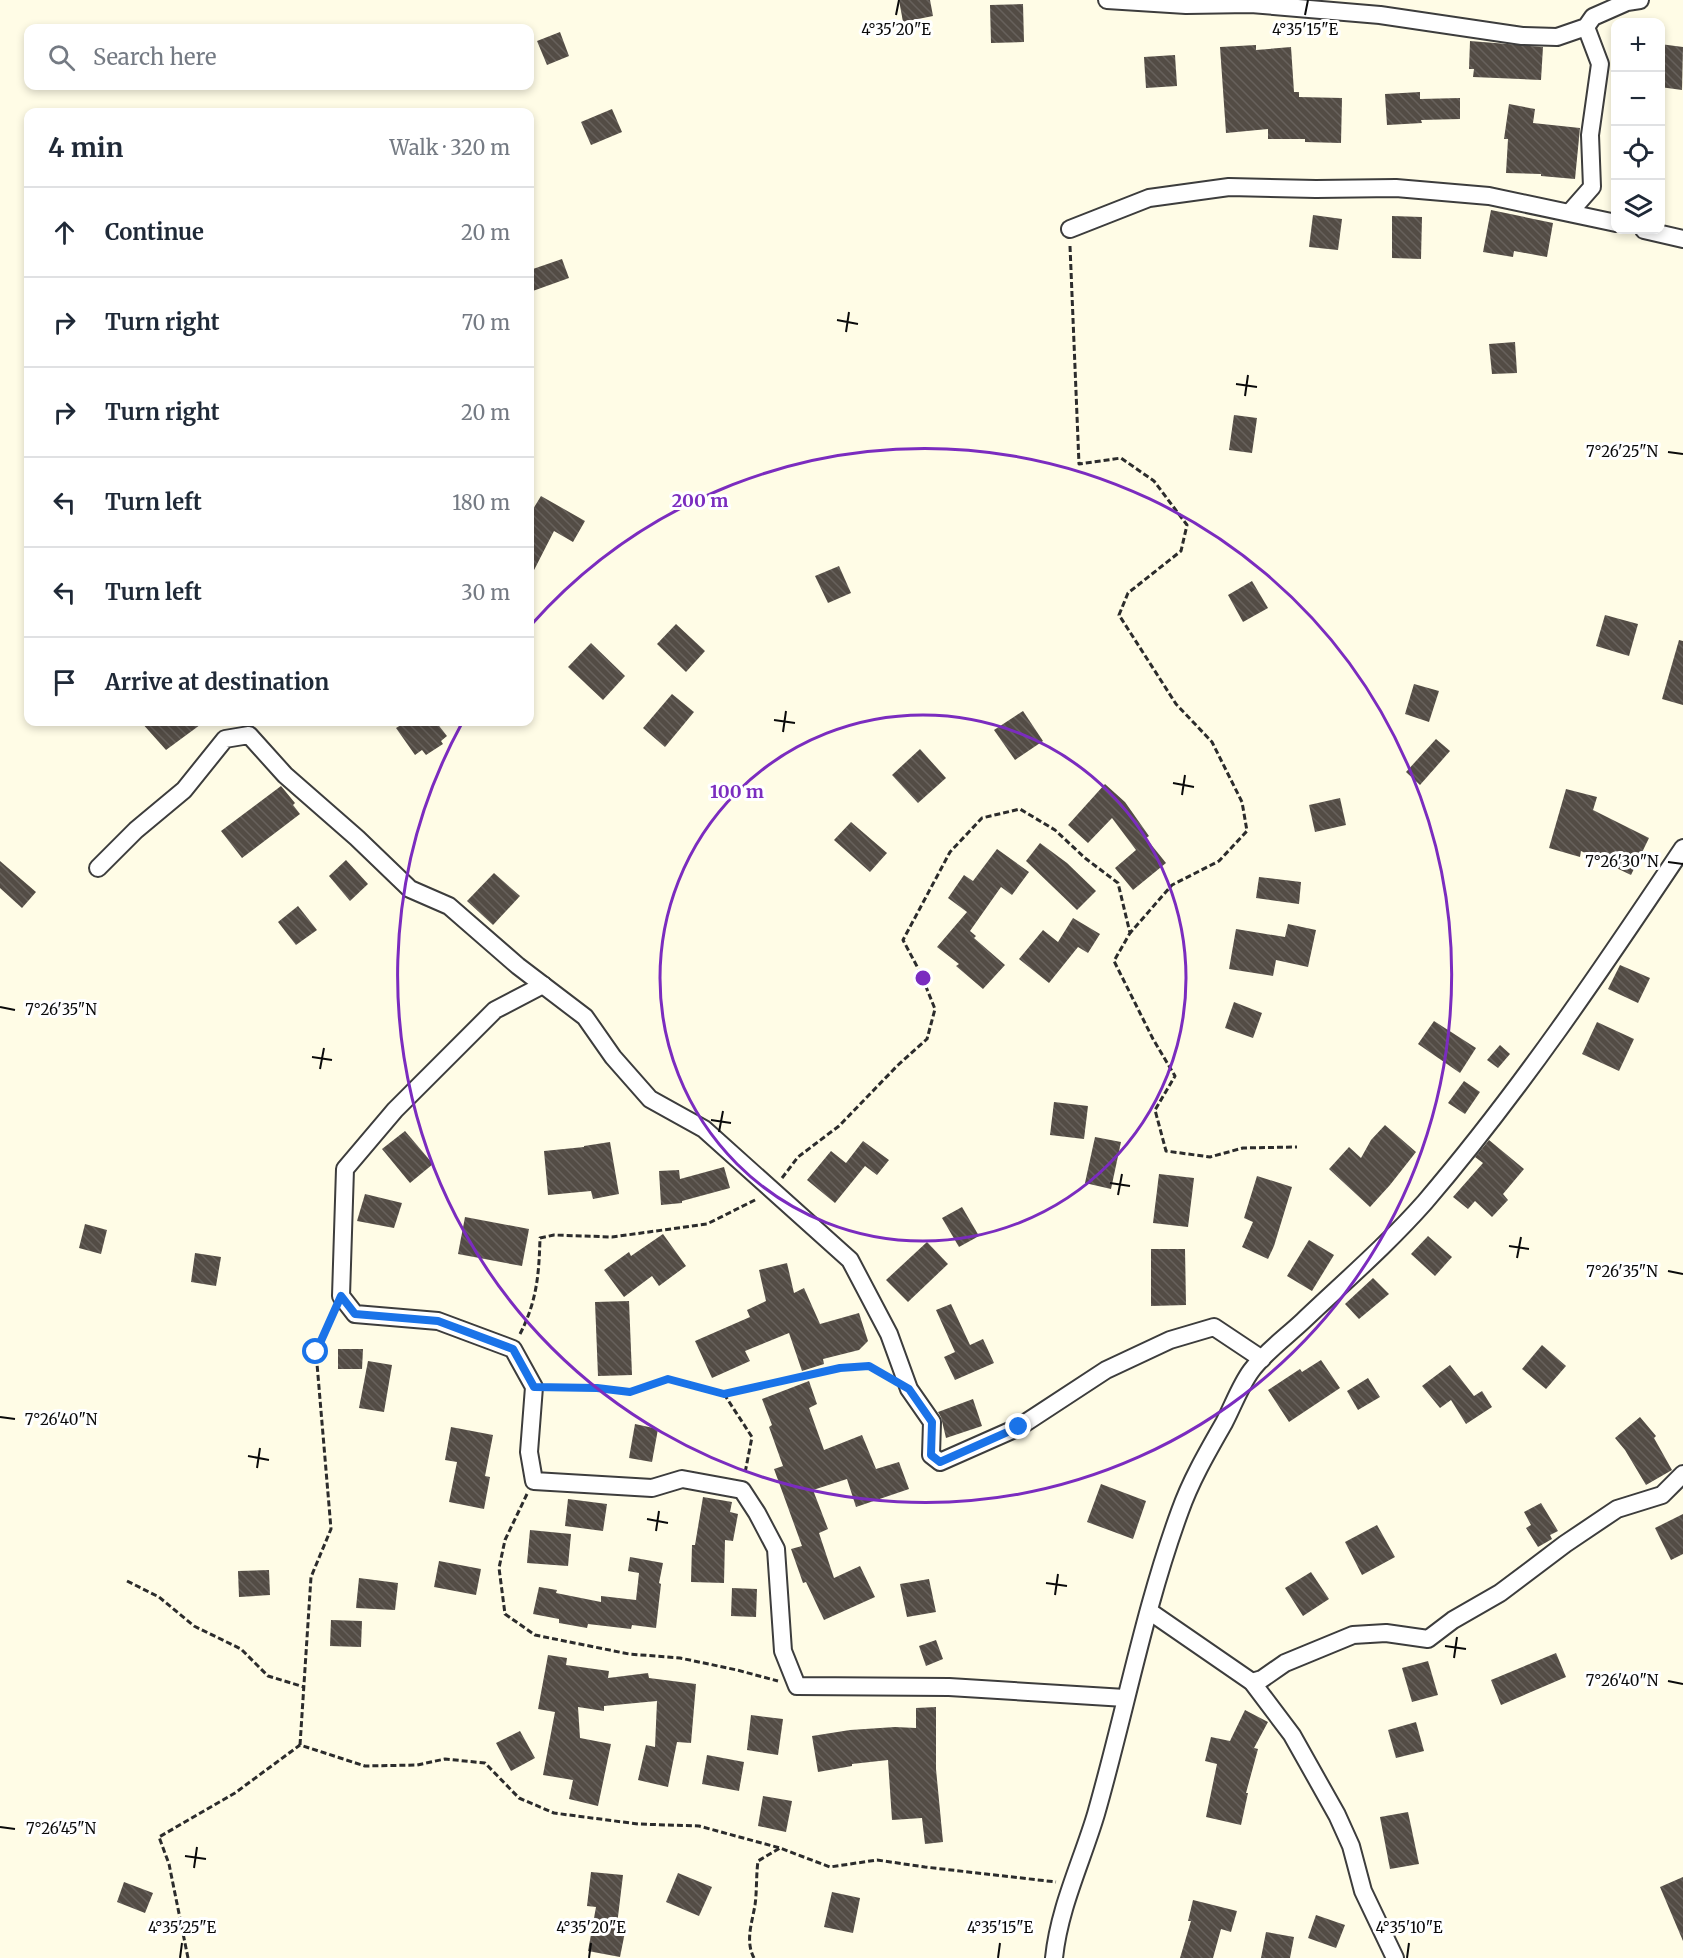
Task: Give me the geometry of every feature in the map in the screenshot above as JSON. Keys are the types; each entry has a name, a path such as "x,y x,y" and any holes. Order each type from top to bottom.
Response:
{"street":[{"path":"1107,0 1186,6 1251,4 1380,15 1522,36 1557,37 1586,27 1593,17 1627,2 1641,0"},
{"path":"1570,212 1592,188 1590,135 1600,64 1586,27"},
{"path":"1070,229 1149,198 1229,187 1396,188 1489,196 1611,222"},
{"path":"1661,234 1683,239"},
{"path":"98,868 136,830 184,790 225,739 249,735 285,775 357,838 410,889 449,906 518,966 585,1017 613,1057 650,1099 704,1129 850,1260 889,1334 909,1389 932,1422 931,1455 940,1462 1019,1427 1106,1370 1170,1340 1214,1326 1262,1359"},
{"path":"1054,1958 1055,1946 1072,1884 1096,1814 1149,1611 1181,1508 1251,1371 1373,1258 1424,1202 1502,1106 1576,1007 1683,848"},
{"path":"543,985 495,1010 395,1110 345,1169 341,1296 355,1314 438,1321 513,1349 534,1387 530,1452 534,1481 652,1488 682,1479 742,1490 776,1549 783,1651 797,1686 949,1687 1125,1698"},
{"path":"1252,1682 1262,1679 1285,1663 1353,1635 1386,1633 1428,1639 1453,1620 1500,1593 1617,1509 1662,1495 1683,1474"},
{"path":"1149,1611 1252,1682 1292,1735 1337,1815 1351,1846 1364,1892 1395,1958"}],"path":[{"path":"1070,229 1079,464 1121,458 1154,481 1186,525 1181,551 1128,592 1119,615 1176,704 1212,742 1242,802 1247,831 1219,861 1172,885 1130,933 1114,961 1153,1039 1175,1076 1155,1110 1166,1151 1210,1156 1243,1148 1297,1147"},
{"path":"513,1349 535,1300 540,1238 554,1235 612,1237 707,1224 772,1192 798,1157 839,1126 897,1066 927,1039 935,1009 920,972 903,940 950,852 982,818 1020,809 1055,830 1085,858 1118,883 1130,933"},
{"path":"189,1958 169,1864 159,1837 236,1793 300,1745 310,1577 331,1529 316,1352 341,1296"},
{"path":"534,1387 597,1388 630,1392 668,1379 724,1394 840,1368 869,1366 909,1389"},
{"path":"724,1394 752,1437 742,1490"},
{"path":"534,1481 505,1540 499,1568 505,1614 535,1635 629,1654 680,1658 797,1686"},
{"path":"127,1581 159,1597 194,1626 241,1649 268,1676 304,1687"},
{"path":"300,1745 364,1766 417,1765 445,1759 485,1763 519,1798 554,1814 638,1824 699,1826 780,1848 830,1867 877,1860 925,1868 1072,1884"},
{"path":"754,1958 751,1952 749,1931 755,1903 758,1862 780,1848"}],"building":[{"path":"899,0 930,0 933,16 903,22"},
{"path":"1023,4 1024,42 991,43 990,5"},
{"path":"560,32 569,56 547,65 537,41"},
{"path":"1470,41 1543,47 1541,80 1473,77 1474,69 1469,69"},
{"path":"1256,45 1256,50 1291,47 1294,92 1299,92 1299,97 1342,98 1341,143 1305,142 1305,139 1268,139 1268,129 1226,133 1220,47"},
{"path":"1665,45 1683,47 1682,90 1665,88"},
{"path":"1175,55 1177,86 1146,88 1144,57"},
{"path":"1420,92 1420,99 1460,98 1460,119 1421,120 1422,123 1387,125 1385,94"},
{"path":"1509,104 1535,109 1533,123 1580,128 1575,179 1541,176 1541,174 1506,173 1508,139 1504,139"},
{"path":"612,109 622,132 591,145 581,122"},
{"path":"1491,210 1553,223 1547,257 1514,251 1513,257 1483,252"},
{"path":"1313,215 1342,219 1338,250 1309,247"},
{"path":"1392,216 1422,217 1421,259 1392,258"},
{"path":"562,259 569,278 534,291 534,269"},
{"path":"1515,342 1517,373 1492,374 1489,344"},
{"path":"1234,415 1257,418 1252,453 1229,450"},
{"path":"541,496 585,521 573,542 554,531 534,570 534,507"},
{"path":"839,566 851,593 828,603 815,576"},
{"path":"1252,581 1268,608 1243,622 1228,595"},
{"path":"1605,615 1638,624 1629,656 1596,646"},
{"path":"676,624 705,651 686,672 657,644"},
{"path":"1679,640 1683,641 1683,705 1662,699"},
{"path":"591,643 625,676 603,700 568,667"},
{"path":"1414,684 1439,691 1429,722 1405,714"},
{"path":"672,694 694,712 665,747 643,728"},
{"path":"1023,711 1043,741 1015,760 994,730"},
{"path":"145,726 199,726 166,750"},
{"path":"399,726 439,726 447,736 441,741 443,744 426,755 422,750 415,755 396,728"},
{"path":"1436,739 1450,751 1420,785 1406,772"},
{"path":"920,749 946,778 918,803 892,775"},
{"path":"1105,784 1125,802 1149,836 1146,838 1166,863 1133,890 1115,868 1136,850 1112,818 1088,843 1068,825"},
{"path":"281,786 295,803 293,805 300,814 242,858 221,831"},
{"path":"1566,789 1597,797 1593,810 1649,838 1631,875 1581,851 1580,857 1549,848"},
{"path":"1340,798 1346,825 1315,832 1309,805"},
{"path":"851,822 887,853 870,872 834,840"},
{"path":"1040,843 1067,863 1096,891 1077,910 1026,861"},
{"path":"997,849 1029,872 1012,895 1001,887 970,931 976,936 974,938 1005,965 983,989 956,966 959,964 937,947 967,912 948,898 964,875 973,881"},
{"path":"346,860 368,884 350,901 329,876"},
{"path":"0,861 36,892 22,908 0,888"},
{"path":"494,873 520,896 493,925 467,901"},
{"path":"1259,877 1301,882 1299,904 1256,898"},
{"path":"298,906 317,930 296,945 278,922"},
{"path":"1073,918 1100,934 1088,953 1078,947 1049,983 1019,959 1043,930 1058,942"},
{"path":"1288,924 1316,930 1308,967 1276,960 1273,976 1229,969 1236,929 1285,937"},
{"path":"1620,965 1650,978 1638,1003 1608,989"},
{"path":"1234,1002 1262,1013 1253,1038 1225,1028"},
{"path":"1434,1021 1476,1048 1460,1073 1418,1044"},
{"path":"1597,1022 1634,1039 1619,1071 1582,1054"},
{"path":"1500,1045 1510,1054 1498,1068 1487,1060"},
{"path":"1464,1081 1480,1092 1465,1114 1448,1103"},
{"path":"1054,1102 1088,1106 1084,1139 1050,1135"},
{"path":"1385,1125 1416,1152 1370,1207 1329,1169 1349,1147 1361,1158 1371,1140"},
{"path":"405,1131 433,1164 410,1183 382,1149"},
{"path":"1095,1137 1121,1142 1111,1189 1085,1183"},
{"path":"1489,1140 1524,1169 1503,1194 1508,1200 1492,1217 1475,1201 1468,1209 1453,1197 1483,1163 1475,1157"},
{"path":"863,1141 889,1160 877,1175 865,1166 835,1203 807,1180 831,1151 846,1163"},
{"path":"610,1142 619,1194 593,1199 591,1191 548,1195 544,1151"},
{"path":"724,1167 730,1188 682,1201 682,1203 661,1205 659,1171 679,1170 680,1179"},
{"path":"1159,1174 1194,1178 1188,1227 1153,1223"},
{"path":"1257,1176 1292,1187 1268,1259 1242,1247 1253,1222 1244,1218"},
{"path":"365,1194 402,1203 394,1228 357,1221"},
{"path":"962,1207 979,1236 959,1247 942,1218"},
{"path":"465,1217 529,1229 522,1266 458,1254"},
{"path":"85,1224 107,1230 101,1254 79,1248"},
{"path":"663,1234 686,1266 659,1286 652,1276 624,1297 604,1270 629,1252 631,1256"},
{"path":"1428,1236 1452,1257 1435,1276 1411,1254"},
{"path":"1309,1240 1334,1255 1312,1291 1287,1276"},
{"path":"927,1242 948,1264 908,1302 886,1280"},
{"path":"1151,1249 1185,1249 1186,1305 1151,1306"},
{"path":"195,1253 221,1257 216,1286 191,1282"},
{"path":"787,1263 794,1293 804,1288 820,1324 859,1313 868,1341 859,1350 823,1359 824,1364 802,1371 789,1333 745,1351 750,1361 712,1378 695,1341 750,1317 747,1310 766,1301 759,1270"},
{"path":"1373,1278 1389,1294 1359,1319 1345,1304"},
{"path":"629,1301 632,1375 598,1376 595,1302"},
{"path":"951,1304 970,1345 983,1339 994,1363 955,1380 944,1357 955,1352 936,1310"},
{"path":"1542,1345 1566,1366 1546,1389 1522,1369"},
{"path":"338,1349 363,1349 362,1369 338,1369"},
{"path":"1321,1360 1340,1388 1289,1422 1268,1390 1300,1369 1302,1372"},
{"path":"368,1361 392,1365 384,1412 359,1408"},
{"path":"1450,1365 1474,1396 1482,1391 1492,1407 1466,1424 1451,1400 1440,1408 1422,1386"},
{"path":"1368,1378 1380,1397 1358,1410 1347,1391"},
{"path":"809,1381 817,1404 809,1408 824,1450 862,1435 876,1469 899,1462 909,1489 856,1507 847,1479 813,1490 828,1529 819,1533 834,1578 860,1566 875,1597 824,1620 806,1582 803,1583 791,1549 802,1546 774,1469 783,1466 762,1399"},
{"path":"973,1399 982,1426 946,1438 938,1412"},
{"path":"1640,1417 1656,1436 1654,1438 1672,1470 1646,1485 1615,1438"},
{"path":"635,1424 658,1429 652,1462 629,1458"},
{"path":"451,1427 493,1435 485,1476 490,1477 484,1509 449,1502 457,1462 445,1460"},
{"path":"1101,1484 1146,1501 1133,1539 1087,1522"},
{"path":"703,1497 732,1502 730,1512 738,1514 733,1541 725,1540 724,1583 691,1582 692,1545 695,1545"},
{"path":"568,1499 607,1504 603,1531 565,1526"},
{"path":"1541,1503 1558,1531 1550,1535 1552,1539 1538,1547 1526,1528 1531,1525 1524,1512"},
{"path":"1683,1514 1683,1554 1671,1560 1655,1528"},
{"path":"1377,1525 1395,1557 1362,1575 1345,1542"},
{"path":"530,1530 571,1534 568,1566 527,1563"},
{"path":"630,1557 663,1563 659,1583 661,1584 656,1628 632,1625 631,1629 588,1624 587,1628 559,1623 559,1619 533,1614 539,1587 557,1590 556,1593 601,1602 601,1596 636,1600 639,1573 628,1571"},
{"path":"439,1561 481,1569 476,1595 434,1587"},
{"path":"269,1570 270,1595 239,1597 238,1571"},
{"path":"1311,1572 1329,1599 1303,1616 1285,1588"},
{"path":"359,1578 398,1583 395,1610 356,1608"},
{"path":"929,1579 936,1612 907,1617 900,1584"},
{"path":"732,1588 757,1589 756,1617 731,1616"},
{"path":"331,1620 362,1621 361,1647 330,1646"},
{"path":"936,1640 943,1659 926,1666 919,1646"},
{"path":"1556,1653 1566,1677 1501,1705 1491,1680"},
{"path":"548,1655 567,1658 566,1665 609,1671 608,1678 648,1673 649,1678 696,1684 691,1743 677,1742 668,1787 638,1780 646,1745 655,1747 657,1701 604,1706 604,1711 578,1707 580,1738 611,1744 598,1806 569,1799 573,1780 543,1775 555,1712 538,1709"},
{"path":"1428,1661 1438,1695 1412,1702 1402,1668"},
{"path":"936,1707 936,1769 943,1842 925,1844 922,1818 892,1820 888,1760 852,1764 852,1766 818,1772 812,1736 850,1730 916,1728 916,1708"},
{"path":"1245,1710 1268,1722 1254,1748 1258,1749 1246,1793 1248,1793 1241,1825 1206,1817 1217,1764 1205,1761 1211,1737 1230,1741"},
{"path":"751,1715 783,1719 778,1755 747,1750"},
{"path":"1416,1722 1424,1751 1396,1758 1388,1730"},
{"path":"520,1731 535,1758 511,1771 496,1743"},
{"path":"707,1755 744,1762 739,1791 702,1784"},
{"path":"763,1796 792,1801 786,1832 758,1826"},
{"path":"1408,1812 1419,1864 1390,1869 1380,1817"},
{"path":"591,1872 623,1875 617,1925 626,1927 620,1957 588,1951 596,1907 587,1906"},
{"path":"678,1873 712,1887 699,1916 666,1902"},
{"path":"1683,1877 1683,1941 1660,1887"},
{"path":"124,1882 153,1893 145,1913 117,1902"},
{"path":"832,1892 860,1898 853,1933 824,1927"},
{"path":"1193,1900 1237,1911 1231,1932 1221,1929 1213,1958 1180,1958 1191,1921 1188,1921"},
{"path":"1316,1915 1345,1925 1336,1948 1308,1938"},
{"path":"1266,1932 1294,1937 1290,1958 1261,1958"}],"route":[{"path":"316,1352 341,1296 355,1314 438,1321 513,1349 534,1387 597,1388 630,1392 668,1379 724,1394 840,1368 869,1366 909,1389 932,1422 931,1455 940,1462 1019,1427"}]}
